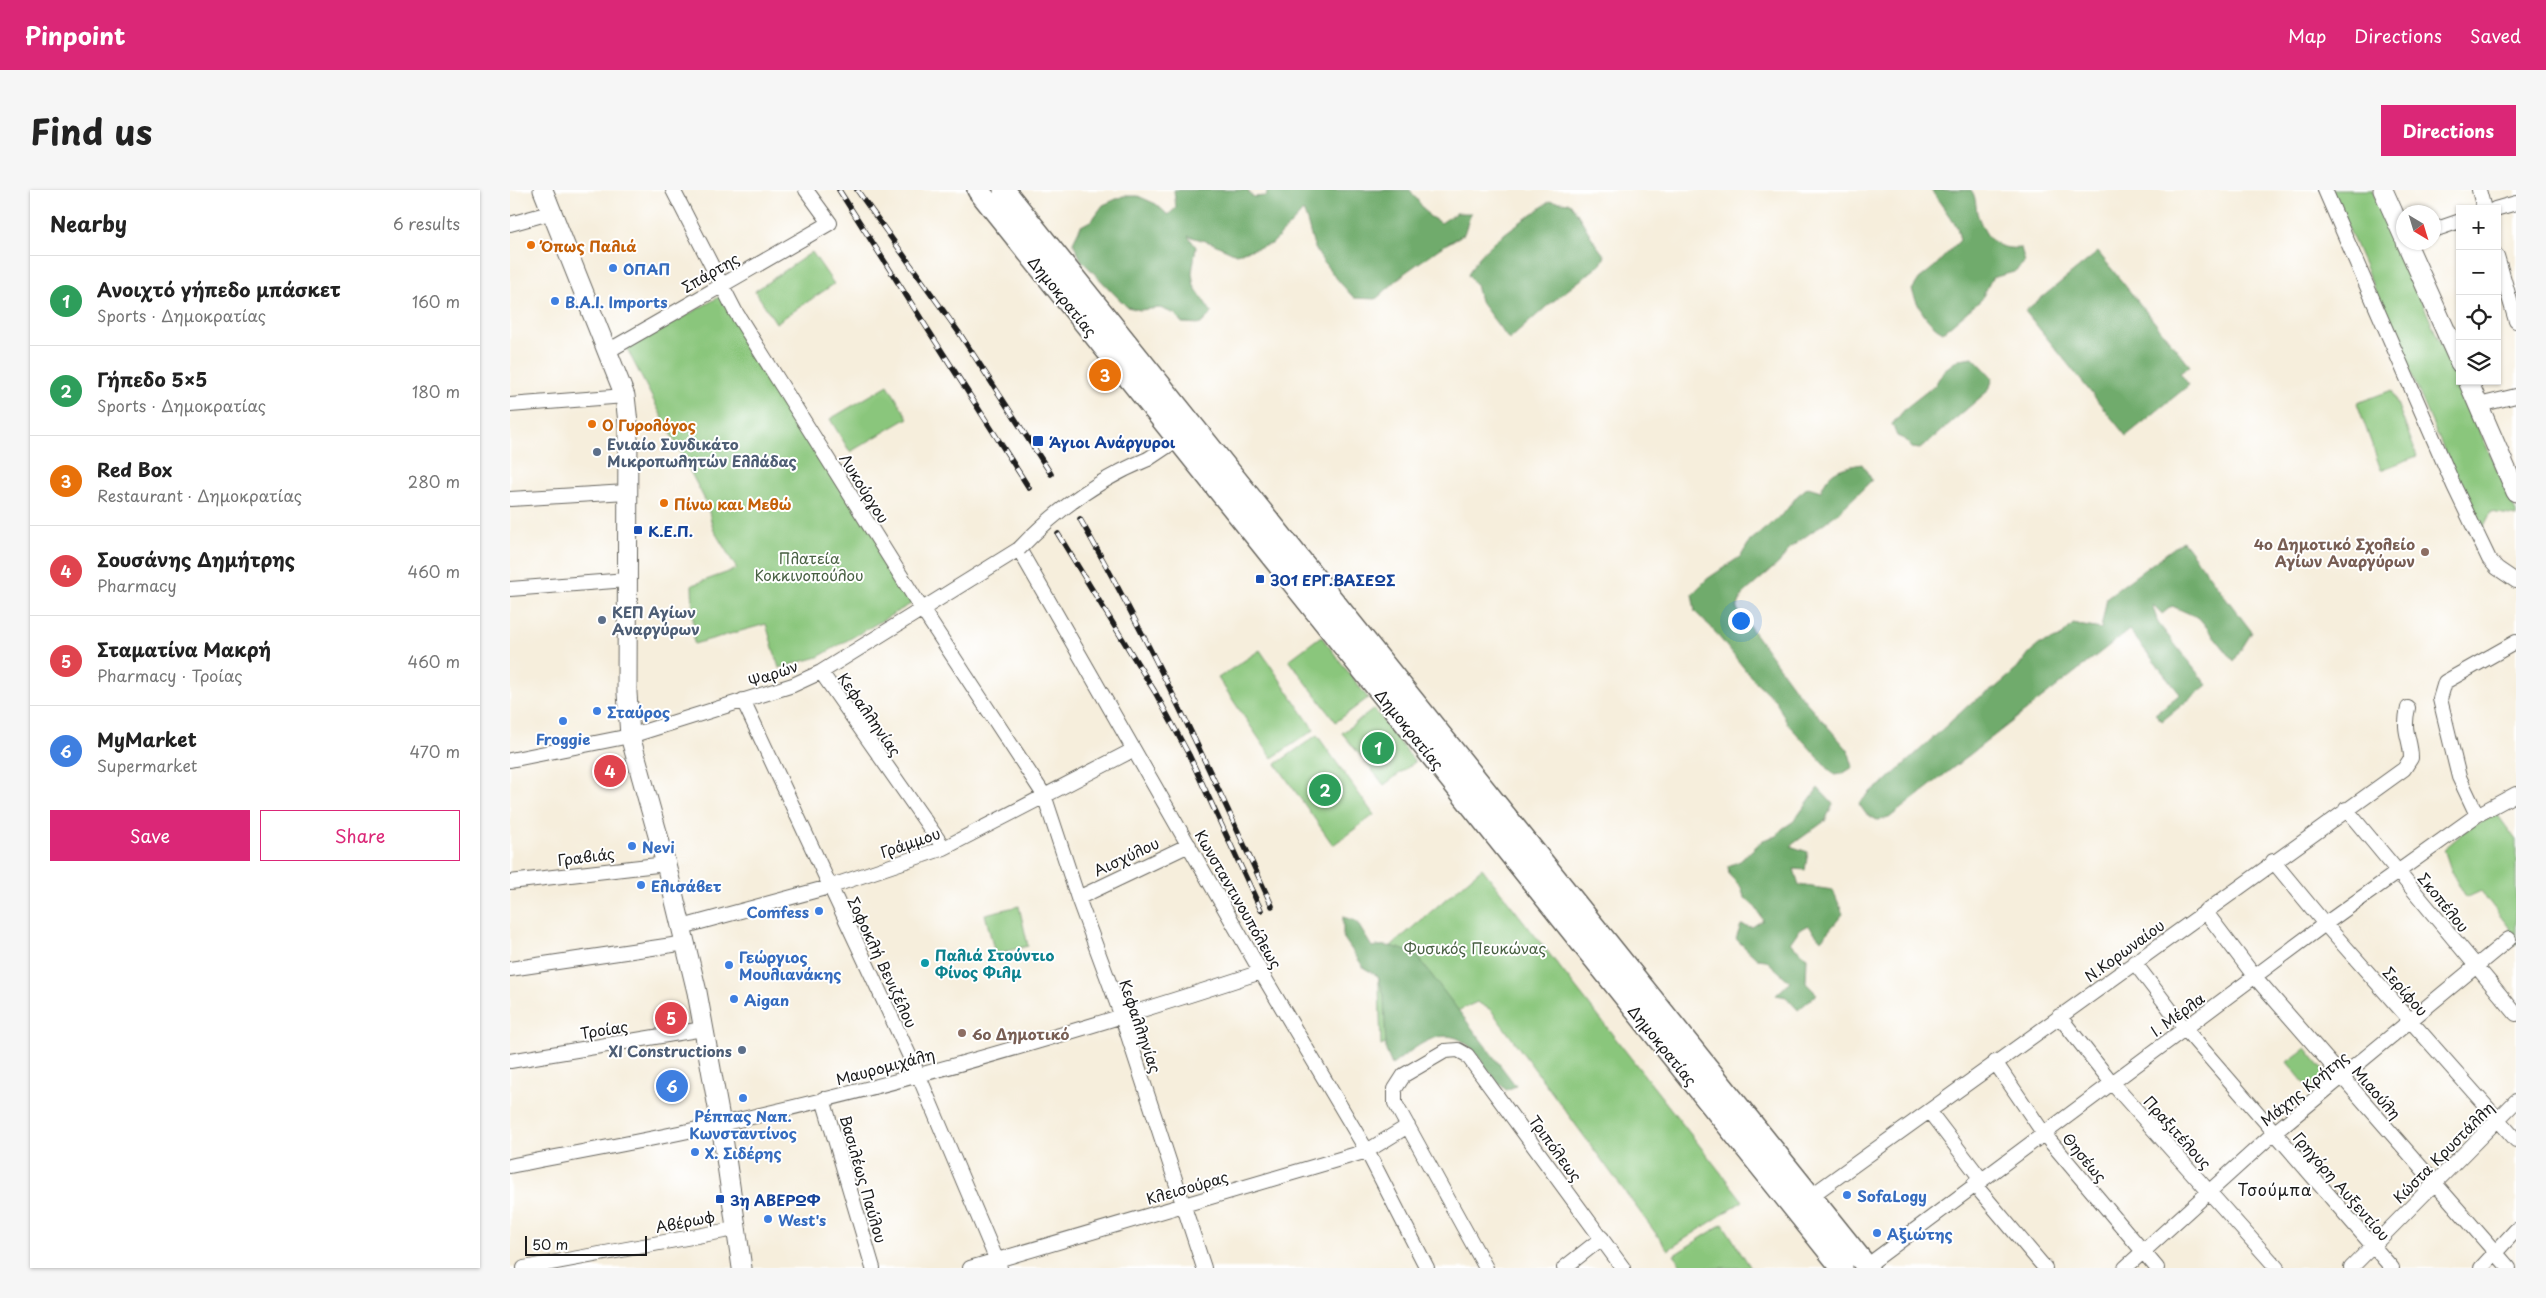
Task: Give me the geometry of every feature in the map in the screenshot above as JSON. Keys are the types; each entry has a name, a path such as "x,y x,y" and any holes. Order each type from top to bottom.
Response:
{"main road":[{"name":"Δημοκρατίας","path":"978,190 1842,1268"},
{"name":"Δημοκρατίας","path":"1004,190 1866,1267"}],"street":[{"path":"544,190 625,396 628,423 627,693 630,736 684,935 720,1124 742,1268"},
{"name":"Λυκούργου","path":"673,190 735,311 922,610 1044,795"},
{"name":"Σπάρτης","path":"608,351 830,223 806,190"},
{"path":"2325,190 2454,486 2489,559 2496,568 2516,581"},
{"path":"2383,190 2396,219"},
{"path":"2478,190 2483,205"},
{"path":"2501,207 2516,203"},
{"path":"510,224 553,212"},
{"path":"2441,228 2456,222"},
{"path":"2410,250 2456,354"},
{"path":"2501,268 2513,302 2516,321"},
{"path":"2470,385 2516,492"},
{"path":"510,406 625,396"},
{"path":"2479,405 2516,396"},
{"name":"Ψαρών","path":"510,760 630,736 793,686 821,672 1019,549 1045,522 1124,469 1148,459 1178,439"},
{"path":"510,500 627,492"},
{"name":"Κωνσταντινουπόλεως","path":"1019,549 1261,972 1367,1151 1427,1268"},
{"path":"510,589 627,580"},
{"path":"2477,815 2459,777 2440,699 2445,682 2516,642"},
{"name":"Κεφαλληνίας","path":"821,672 944,848"},
{"name":"Σοφοκλή Βενιζέλου","path":"744,700 829,887 918,1074 998,1264"},
{"name":"Ν.Κορωναίου","path":"1810,1196 2409,764 2411,752 2405,728 2408,708"},
{"name":"Γράμμου","path":"510,969 684,935 944,848 1133,750"},
{"name":"Ι. Μέρλα","path":"1866,1267 2325,924 2477,815 2516,794"},
{"name":"Κεφαλληνίας","path":"1044,795 1078,898 1122,1018 1204,1268"},
{"name":"Σκοπέλου","path":"2346,809 2516,1014"},
{"name":"Αισχύλου","path":"1078,898 1189,845"},
{"name":"Σερίφου","path":"2273,861 2325,924 2516,1140"},
{"name":"Γραβιάς","path":"510,882 666,864"},
{"name":"Μιαούλη","path":"2205,911 2255,977 2509,1268"},
{"name":"Μάχης Κρήτης","path":"2125,1268 2274,1133 2411,1022 2508,939"},
{"name":"Γρηγόρη Αυξεντίου","path":"2134,962 2185,1028 2392,1268"},
{"name":"Μαυρομιχάλη","path":"510,1166 720,1124 823,1099 1122,1018 1261,972"},
{"name":"Πραξιτέλους","path":"2059,1016 2112,1082 2277,1268"},
{"name":"Τροίας","path":"510,1061 703,1029"},
{"name":"Τριπόλεως","path":"1408,1126 1395,1103 1395,1089 1404,1075 1445,1051 1458,1050 1467,1055 1623,1268"},
{"name":"Θησέως","path":"1994,1062 2044,1134 2157,1268"},
{"name":"Βασιλέως Παύλου","path":"823,1099 873,1268"},
{"name":"Κώστα Κρυστάλλη","path":"2351,1268 2516,1101"},
{"path":"1929,1111 1978,1182 2045,1268"},
{"path":"1408,1126 1486,1268"},
{"name":"Κλεισούρας","path":"970,1268 998,1264 1184,1204 1367,1151 1408,1126"},
{"name":"Αβέρωφ","path":"524,1268 735,1229"},
{"path":"2480,1268 2516,1230"},
{"path":"1564,1268 1602,1238"}],"green space":[{"path":"1174,190 1247,190 1253,197 1266,196 1268,190 1410,190 1429,216 1441,223 1456,213 1471,213 1464,234 1406,272 1376,299 1354,298 1333,274 1315,248 1303,211 1272,244 1236,254 1212,243 1188,236 1196,247 1192,273 1194,286 1212,313 1201,324 1182,323 1175,314 1160,308 1140,310 1127,307 1081,260 1073,242 1081,226 1092,220 1103,205 1123,196 1138,196 1156,204 1168,215 1176,208"},
{"path":"1931,190 1971,190 1978,216 1989,237 1999,245 2021,248 2025,262 2014,272 1992,278 1981,300 1943,332 1937,329 1924,314 1912,290 1919,279 1934,267 1960,240 1957,227"},
{"path":"2332,190 2372,190 2396,244 2396,250 2399,250 2456,378 2456,385 2459,385 2516,512 2516,516 2491,512 2480,534"},
{"path":"1550,201 1570,203 1605,256 1601,264 1546,307 1509,340 1480,301 1476,285 1468,275 1474,264 1492,244"},
{"path":"812,252 834,284 776,323 755,291"},
{"path":"2098,252 2190,366 2180,373 2189,385 2126,436 2025,311"},
{"name":"Πλατεία Κοκκινοπούλου","path":"724,294 916,601 818,657 779,668 766,624 694,644 692,585 737,569 713,529 707,504 627,349"},
{"path":"1973,357 1993,378 1989,390 1920,449 1912,448 1906,440 1897,436 1892,424 1907,407 1935,385 1944,370 1959,359"},
{"path":"888,385 908,418 850,452 830,419"},
{"path":"2392,390 2417,456 2381,470 2357,403"},
{"path":"1862,464 1872,480 1838,513 1791,547 1779,563 1742,595 1737,609 1794,688 1848,750 1853,767 1842,774 1834,775 1787,723 1776,701 1751,677 1711,627 1695,612 1692,594 1707,579 1741,556 1750,541 1784,513 1797,496 1808,487 1821,491 1828,478 1836,471"},
{"path":"2183,541 2252,632 2234,661 2199,618 2172,606 2162,614 2152,604 2158,623 2207,685 2162,721 2155,714 2180,694 2129,630 1889,818 1877,820 1866,814 1859,804 1870,792 1886,781 1972,702 1995,688 2017,669 2029,653 2040,644 2059,638 2073,624 2101,629 2107,597"},
{"path":"1321,636 1368,698 1336,722 1289,660"},
{"path":"1260,650 1314,730 1272,758 1218,678"},
{"path":"1374,709 1415,762 1384,785 1342,733"},
{"path":"1317,735 1374,815 1333,845 1276,764"},
{"path":"1818,788 1833,804 1825,821 1790,846 1808,852 1805,870 1794,869 1799,885 1833,890 1843,914 1821,940 1808,925 1799,930 1790,943 1807,957 1806,983 1817,994 1798,1010 1786,997 1776,995 1790,982 1766,960 1757,959 1736,939 1741,925 1752,927 1763,920 1756,908 1744,897 1741,887 1729,875 1728,866 1740,861 1763,840 1776,836 1782,829 1794,821"},
{"path":"2497,814 2516,840 2516,946 2507,934 2511,930 2481,891 2466,898 2452,873 2444,849 2469,828"},
{"name":"Φυσικός Πευκώνας","path":"1482,868 1743,1201 1668,1250 1491,1010 1477,1002 1381,1046 1378,957"},
{"path":"1019,906 1028,946 995,954 985,914"},
{"path":"1343,917 1356,921 1372,947 1395,947 1417,956 1516,1086 1506,1090 1472,1049 1462,1041 1451,1037 1431,1039 1392,1065 1386,1051 1384,995 1378,976 1364,968 1343,937"},
{"path":"2306,1048 2327,1074 2309,1089 2287,1062"},
{"path":"1723,1224 1751,1268 1683,1268 1674,1255"}],"railway":[{"path":"839,190 1029,488"},
{"path":"857,190 960,334 1051,474"},
{"path":"1080,519 1157,662 1272,906"},
{"path":"1058,534 1155,692 1189,755 1261,910"}],"place":[{"name":"Όπως Παλιά","path":"531,245"},
{"name":"ΟΠΑΠ","path":"613,268"},
{"name":"B.A.I. Imports","path":"555,301"},
{"name":"Red Box","path":"1105,375"},
{"name":"Ο Γυρολόγος","path":"592,424"},
{"name":"Άγιοι Ανάργυροι","path":"1038,441"},
{"name":"Ενιαίο Συνδικάτο Μικροπωλητών Ελλάδας","path":"597,452"},
{"name":"Πίνω και Μεθώ","path":"664,503"},
{"name":"Κ.Ε.Π.","path":"638,530"},
{"name":"4ο Δημοτικό Σχολείο Αγίων Αναργύρων","path":"2425,552"},
{"name":"301 ΕΡΓ.ΒΑΣΕΩΣ","path":"1260,579"},
{"name":"ΚΕΠ Αγίων Αναργύρων","path":"602,620"},
{"name":"Σταύρος","path":"597,711"},
{"name":"Froggie","path":"563,721"},
{"name":"Ανοιχτό γήπεδο μπάσκετ","path":"1378,748"},
{"name":"Σουσάνης Δημήτρης","path":"610,771"},
{"name":"Γήπεδο 5×5","path":"1325,790"},
{"name":"Nevi","path":"632,846"},
{"name":"Ελισάβετ","path":"641,885"},
{"name":"Comfess","path":"819,911"},
{"name":"Παλιά Στούντιο Φίνος Φιλμ","path":"925,963"},
{"name":"Γεώργιος Μουλιανάκης","path":"729,965"},
{"name":"Aigan","path":"734,999"},
{"name":"Σταματίνα Μακρή","path":"671,1018"},
{"name":"6ο Δημοτικό","path":"962,1033"},
{"name":"XI Constructions","path":"742,1050"},
{"name":"MyMarket","path":"672,1086"},
{"name":"Ρέππας Ναπ. Κωνσταντίνος","path":"743,1098"},
{"name":"Χ. Σιδέρης","path":"695,1152"},
{"name":"SofaLogy","path":"1847,1195"},
{"name":"3η ΑΒΕΡΩΦ","path":"720,1199"},
{"name":"West's","path":"768,1219"},
{"name":"Αξιώτης","path":"1877,1233"}],"district":[{"name":"Τσούμπα","path":"2275,1189"}]}
